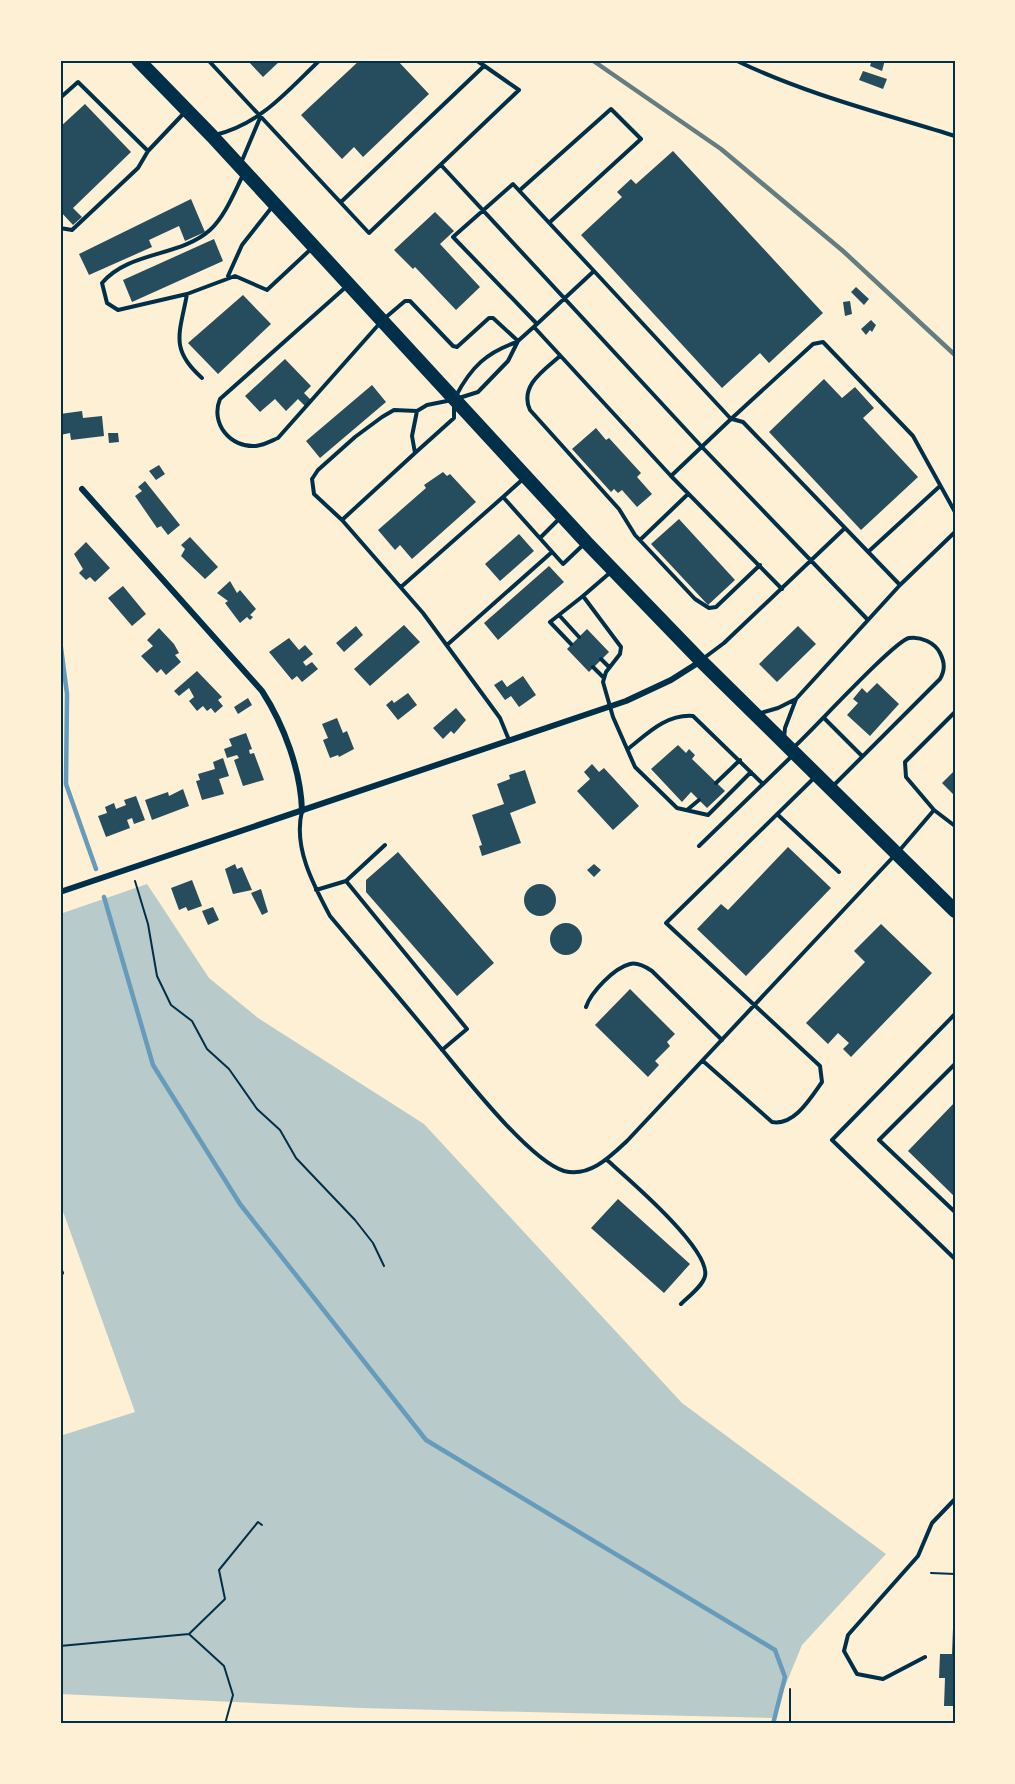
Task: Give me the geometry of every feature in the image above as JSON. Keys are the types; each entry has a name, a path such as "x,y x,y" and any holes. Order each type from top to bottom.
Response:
{"main road":[{"path":"138,60 212,136 586,542 701,661 955,911"}],"street":[{"path":"82,489 262,691 280,722 302,793 302,811"},
{"path":"60,892 610,707 663,684 701,661"}],"lane":[{"path":"208,60 369,233 519,90 476,60"},
{"path":"212,136 240,129 261,116 320,60"},
{"path":"735,60 765,74 813,91 955,136"},
{"path":"341,202 484,66"},
{"path":"60,98 78,82 148,151"},
{"path":"520,190 611,109 641,139 550,222"},
{"path":"60,228 72,230 138,168 148,151 186,111"},
{"path":"261,116 242,170 219,220 206,233 116,271 102,283 107,303 118,310 187,294 228,276 235,276 267,290 314,246"},
{"path":"441,165 566,297 702,447 868,620"},
{"path":"782,588 671,476 453,237 513,184 731,419 743,422 900,585"},
{"path":"228,276 242,245 274,204"},
{"path":"509,742 500,718 447,645 401,587 342,520 314,494 312,479 328,459 394,410 417,411 427,405 478,392 508,361 518,341 594,271"},
{"path":"349,285 220,399 216,409 217,418 232,440 250,446 259,446 278,438 382,320 405,301 410,301 453,346 457,347 489,318 493,318 518,341"},
{"path":"187,294 179,345 187,364 202,378"},
{"path":"342,520 454,418 454,399 465,378 495,349 518,341"},
{"path":"671,476 813,344 823,342 913,436 955,512"},
{"path":"560,356 530,385 527,403 536,417 620,509 640,540 695,599 709,608 716,607 728,598 759,565"},
{"path":"416,453 412,436 417,411"},
{"path":"401,587 525,477"},
{"path":"868,552 940,486"},
{"path":"640,540 688,494"},
{"path":"503,497 563,564 586,542"},
{"path":"541,537 562,516"},
{"path":"701,661 845,528"},
{"path":"755,714 778,708 796,699 900,585 955,532"},
{"path":"447,645 552,552"},
{"path":"571,644 550,622 613,570"},
{"path":"583,596 621,647 620,654 604,678"},
{"path":"559,615 579,637"},
{"path":"699,846 763,784 790,749 825,719 886,655 908,638 925,639 939,651 944,664 944,672 830,789"},
{"path":"601,659 610,667"},
{"path":"593,667 604,678 610,707 635,767 676,808 708,815 751,772"},
{"path":"790,749 785,728 796,699"},
{"path":"955,712 905,762 906,777 934,810 955,826"},
{"path":"628,749 662,723 680,715 693,716 763,784"},
{"path":"825,719 862,756"},
{"path":"716,783 740,760"},
{"path":"703,1060 772,1122 781,1124 790,1120 822,1082 822,1072 814,1060 666,923 817,775"},
{"path":"687,811 699,800"},
{"path":"302,811 298,837 316,890 330,916 496,1114 546,1162 565,1171 583,1173 607,1160 897,853 934,810"},
{"path":"777,814 839,872"},
{"path":"316,890 346,881 385,845"},
{"path":"346,881 467,1029 442,1050"},
{"path":"586,1007 592,996 615,972 629,964 639,964 652,971 722,1040"},
{"path":"955,1014 832,1140 955,1259"},
{"path":"955,1064 879,1140 955,1212"},
{"path":"607,1160 666,1214 695,1250 706,1271 705,1279 681,1304"},
{"path":"60,1268 62,1274"},
{"path":"925,1657 883,1679 857,1674 844,1651 848,1635 918,1556 933,1523 955,1499"}],"path":[{"path":"135,881 148,924 157,976 171,1005 192,1022 207,1049 229,1069 257,1109 280,1130 296,1158 355,1220 373,1243 384,1266"},
{"path":"60,1646 189,1634 225,1599 219,1570 258,1522 262,1525"},
{"path":"932,1573 955,1574"},
{"path":"189,1634 224,1666 232,1695 225,1724"},
{"path":"790,1689 790,1724"}],"shaded area":[{"path":"147,884 209,978 258,1018 424,1124 682,1403 886,1554 802,1645 772,1718 361,1708 60,1694 60,1436 135,1412 60,1203 60,914"}],"building":[{"path":"247,60 281,60 263,77"},
{"path":"360,60 397,60 429,94 363,157 354,147 342,159 301,115"},
{"path":"872,60 885,60 882,71 870,66"},
{"path":"863,71 887,79 883,89 859,80"},
{"path":"85,104 131,152 73,208 82,217 73,225 60,211 60,127"},
{"path":"673,151 823,313 769,363 760,353 722,388 581,235 622,197 617,192 631,179 636,184"},
{"path":"191,199 205,232 185,241 179,226 149,240 152,247 89,275 79,254"},
{"path":"435,212 454,231 440,244 480,287 456,310 415,267 413,269 394,250"},
{"path":"214,239 223,261 132,302 123,280"},
{"path":"856,287 869,299 864,305 851,292"},
{"path":"243,295 271,324 218,374 188,343"},
{"path":"850,301 852,314 845,316 843,302"},
{"path":"871,320 876,325 872,332 870,330 866,335 861,329"},
{"path":"285,359 311,386 304,393 311,400 305,406 298,399 286,411 275,399 260,412 245,396"},
{"path":"824,379 842,398 855,387 874,408 863,418 918,477 861,530 769,432"},
{"path":"372,385 386,402 320,458 306,441"},
{"path":"82,411 83,418 102,416 104,436 71,440 70,433 60,435 60,414"},
{"path":"596,428 606,440 609,438 641,473 637,477 652,494 637,507 622,490 618,493 614,489 611,492 572,449"},
{"path":"108,433 118,433 119,442 109,443"},
{"path":"159,465 165,474 156,480 149,471"},
{"path":"443,472 447,476 450,474 476,502 412,559 400,545 395,550 378,530 426,488 424,485"},
{"path":"145,481 180,525 168,535 161,526 157,528 135,496 142,491 138,487"},
{"path":"679,519 735,580 708,605 651,544"},
{"path":"519,534 534,551 500,581 485,564"},
{"path":"190,537 218,567 205,579 181,556 185,549 181,545"},
{"path":"86,542 110,568 95,582 90,577 86,580 79,573 83,569 74,554"},
{"path":"549,566 564,582 498,640 484,623"},
{"path":"230,581 237,593 240,590 256,609 250,615 253,617 250,620 247,617 240,623 225,603 228,601 217,593"},
{"path":"123,586 146,614 132,626 108,598"},
{"path":"404,625 420,642 370,686 354,669"},
{"path":"356,626 363,635 344,652 336,643"},
{"path":"798,626 816,644 777,682 759,664"},
{"path":"159,628 174,644 179,653 175,655 181,662 166,675 161,669 157,673 141,656 153,646 147,640"},
{"path":"587,629 609,652 589,672 567,649"},
{"path":"289,638 299,650 305,645 313,654 303,662 306,666 312,662 318,669 302,682 297,676 292,680 269,652"},
{"path":"197,671 222,697 218,700 223,706 215,713 211,708 207,711 203,706 197,711 189,701 194,697 189,688 179,696 174,691"},
{"path":"523,676 536,695 519,707 511,696 505,700 494,685 502,680 507,687"},
{"path":"877,683 899,704 870,736 847,715 858,703 853,699 862,688 867,693"},
{"path":"408,693 417,705 398,720 386,705 392,700 394,703"},
{"path":"248,698 252,705 238,714 234,707"},
{"path":"456,708 466,720 454,734 451,731 443,739 433,728"},
{"path":"337,718 343,733 347,731 354,749 339,757 338,755 330,758 323,740 328,738 322,724"},
{"path":"246,733 252,749 249,750 250,754 254,753 264,780 243,786 234,760 239,758 237,755 227,758 224,749 232,746 229,739"},
{"path":"678,745 686,753 689,749 695,755 692,759 725,791 707,808 691,792 682,802 651,769"},
{"path":"223,758 229,776 219,779 224,794 202,800 196,781 200,780 198,774 215,769 213,762"},
{"path":"592,764 599,772 604,768 639,806 613,830 577,791 590,779 584,772"},
{"path":"525,770 536,803 510,813 521,843 482,856 479,846 482,845 472,815 504,804 497,784 510,779 509,775"},
{"path":"955,770 955,796 942,783"},
{"path":"183,789 189,806 152,820 145,800 168,792 169,796"},
{"path":"136,796 145,820 134,824 132,818 127,820 130,828 106,837 98,816 107,813 105,807 114,803 116,809 126,805 124,800"},
{"path":"788,847 831,888 746,976 697,929 721,904 728,910"},
{"path":"398,852 494,963 457,996 366,892 366,880"},
{"path":"235,864 237,869 242,867 252,890 233,894 225,869"},
{"path":"594,864 601,870 594,877 587,870"},
{"path":"192,880 202,906 188,911 186,907 179,910 171,888"},
{"path":"540,884 551,889 556,900 551,911 540,916 529,911 524,900 529,889"},
{"path":"261,889 268,912 262,915 251,893"},
{"path":"213,907 219,920 208,925 202,911"},
{"path":"566,923 577,928 582,939 577,950 566,955 555,950 550,939 555,928"},
{"path":"881,924 932,973 851,1057 843,1049 849,1043 838,1033 828,1044 806,1023 865,962 854,951"},
{"path":"630,989 675,1034 667,1042 670,1046 655,1061 659,1065 648,1077 595,1025"},
{"path":"955,1102 955,1197 908,1151"},
{"path":"618,1199 690,1264 664,1293 591,1228"},
{"path":"953,1628 955,1706 944,1706 945,1678 939,1678 940,1654 952,1654"}],"waterway":[{"path":"60,640 67,694 66,784 96,869"},
{"path":"104,897 153,1065 240,1204 426,1440 775,1650 785,1677 773,1724"}],"railway":[{"path":"592,60 721,149 843,251 955,355"}]}
